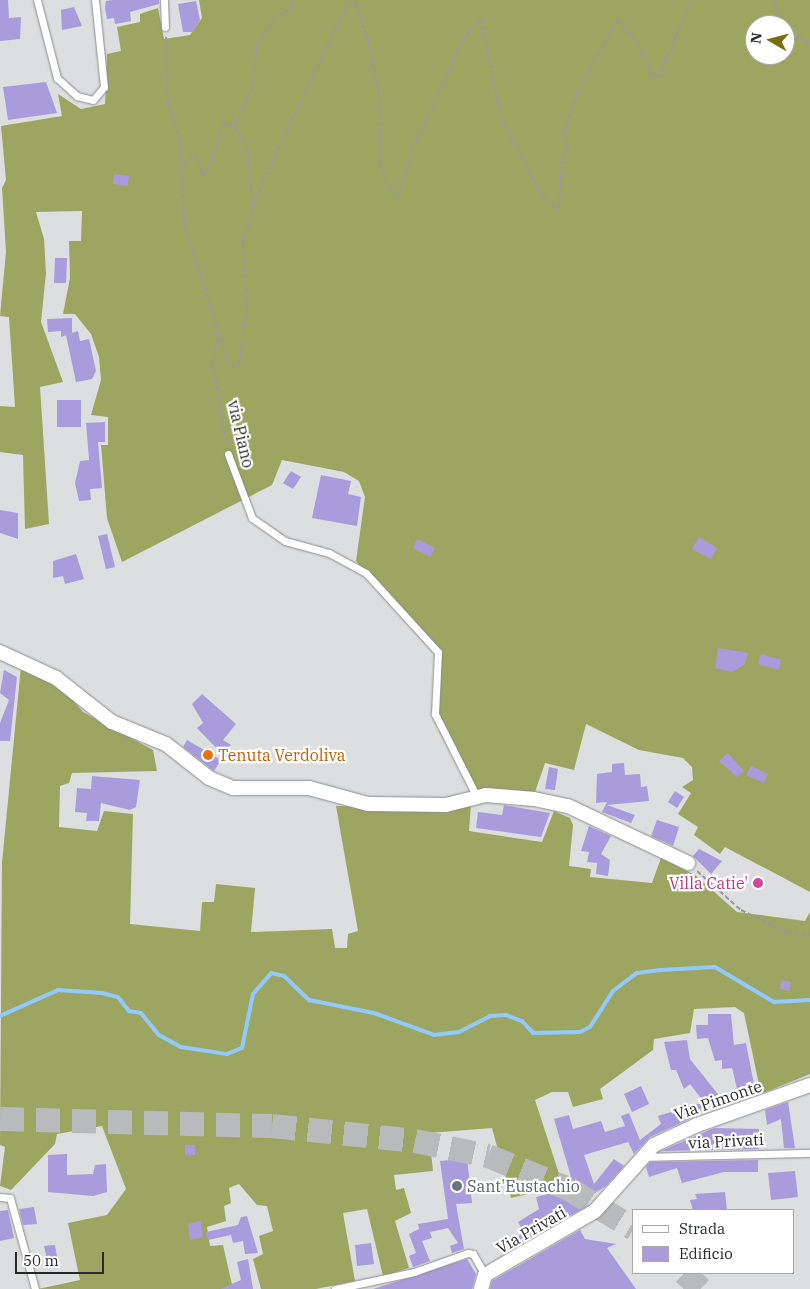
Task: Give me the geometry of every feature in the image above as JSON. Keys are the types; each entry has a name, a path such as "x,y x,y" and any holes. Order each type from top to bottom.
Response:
{"street":[{"path":"0,652 56,678 112,722 166,744 210,778 233,788 309,788 368,804 446,805 478,797 514,796 568,806 688,863"},
{"name":"Via Pimonte","path":"644,1157 675,1134 810,1085"},
{"name":"Via Privati","path":"485,1275 595,1210 644,1157"},
{"path":"481,1289 485,1275"}],"lane":[{"path":"37,0 57,78 77,96 93,100 104,86 95,0"},
{"path":"164,0 165,27"},
{"name":"via Piano","path":"228,454 252,518 285,541 329,553 366,573 438,652 435,714 478,797"},
{"name":"via Privati","path":"644,1157 810,1153"},
{"path":"0,1197 10,1198 35,1289"},
{"path":"335,1289 414,1272 468,1253 473,1254 485,1275"}],"path":[{"path":"235,126 252,90 257,46 277,15 292,9 293,0"},
{"path":"218,331 229,365 239,364 246,308 243,244 262,183 350,2 355,2 368,40 379,91 381,164 385,180 398,199 412,151 474,22 484,22 488,66 500,116 528,172 552,208 559,209 562,160 568,147 563,132 573,104 617,20 638,42 652,75 658,76 671,54 692,0"},
{"path":"775,0 779,15"},
{"name":"via Piano","path":"165,27 168,102 183,166 184,222 218,331 213,364 228,454"},
{"path":"795,35 810,44"},
{"path":"183,166 195,155 203,176 214,157 223,123 235,126 248,151 253,213"},
{"path":"688,863 740,910 786,932 810,935"}],"green space":[{"path":"199,0 810,0 810,892 725,847 720,854 694,835 698,827 678,814 691,793 682,787 693,780 692,767 683,758 639,750 586,724 574,770 545,763 535,792 501,789 477,797 440,733 435,714 438,652 356,561 365,497 359,481 344,472 282,460 272,485 122,562 107,518 101,445 108,445 108,417 91,415 101,380 99,357 91,334 75,314 63,314 70,278 69,241 81,241 82,211 36,212 44,239 46,273 41,322 63,382 40,387 49,524 25,529 23,455 0,452 0,406 15,407 9,317 0,316 6,252 2,188 6,180 1,126 62,116 58,94 81,109 105,104 107,54 121,51 117,27 140,22 140,14 158,8 164,39 190,35 202,18"},
{"path":"21,666 34,669 65,691 83,712 153,750 157,771 72,773 69,783 60,786 59,827 97,831 104,811 133,814 130,924 200,931 202,902 214,902 216,884 255,888 251,932 332,929 335,948 347,948 348,934 358,931 336,806 428,809 471,804 469,831 542,842 554,811 570,818 573,825 569,866 591,869 590,877 652,883 661,858 695,875 737,912 805,921 810,912 810,1074 761,1094 744,1013 735,1007 694,1009 690,1033 654,1039 653,1050 600,1089 603,1099 573,1107 568,1092 552,1092 535,1100 563,1186 511,1198 492,1128 429,1133 433,1171 394,1175 396,1190 404,1188 411,1213 395,1221 409,1268 383,1276 367,1209 343,1213 355,1281 316,1289 261,1289 253,1259 263,1254 259,1236 273,1231 267,1206 257,1205 239,1184 229,1188 231,1203 224,1206 226,1221 207,1227 210,1246 223,1245 233,1289 38,1289 80,1280 68,1223 107,1215 126,1189 102,1126 57,1134 55,1144 11,1190 0,1186 5,1147 0,1145 2,863"}],"building":[{"path":"0,0 8,0 9,18 21,17 20,39 0,41"},
{"path":"159,0 159,4 130,12 131,21 115,24 114,18 107,19 105,8 106,1"},
{"path":"196,1 200,20 193,32 183,32 178,4"},
{"path":"74,7 82,26 62,30 61,10"},
{"path":"46,82 57,113 8,120 3,87"},
{"path":"114,174 129,176 128,186 113,184"},
{"path":"55,258 67,258 66,283 54,283"},
{"path":"72,318 72,333 61,337 61,331 48,332 47,319"},
{"path":"78,331 80,341 89,339 96,371 92,379 76,382 66,335"},
{"path":"57,400 81,400 81,427 57,427"},
{"path":"105,422 105,442 98,442 102,488 90,489 91,500 79,501 75,483 80,461 89,460 86,423"},
{"path":"291,471 301,477 293,489 283,483"},
{"path":"321,475 351,481 348,494 361,497 357,526 312,518"},
{"path":"0,510 18,513 18,539 0,533"},
{"path":"107,534 115,567 106,569 98,536"},
{"path":"699,537 717,548 711,559 692,549"},
{"path":"417,539 435,548 430,557 413,548"},
{"path":"76,554 84,579 65,584 63,576 53,578 53,561"},
{"path":"718,648 748,653 744,665 732,672 715,668"},
{"path":"761,654 781,660 779,670 758,664"},
{"path":"4,670 17,677 10,741 0,741 0,723 9,700 0,693"},
{"path":"202,694 236,724 223,740 231,745 224,756 197,728 203,723 192,704"},
{"path":"187,740 221,760 214,771 183,747"},
{"path":"728,753 744,771 737,777 719,761"},
{"path":"624,763 625,775 640,774 641,787 647,786 649,801 607,805 635,815 631,823 602,812 607,802 596,803 597,774 612,772 612,764"},
{"path":"751,766 768,774 764,783 746,775"},
{"path":"549,767 558,769 555,790 545,789"},
{"path":"92,776 140,780 136,807 130,810 101,803 99,821 86,821 87,813 75,812 77,788 91,789"},
{"path":"675,791 684,797 677,808 668,802"},
{"path":"504,805 550,813 541,837 476,828 478,812 502,815"},
{"path":"657,820 679,827 673,846 651,836"},
{"path":"589,826 611,836 601,854 610,860 608,876 596,874 597,863 587,862 589,852 581,851"},
{"path":"699,849 722,861 711,874 693,856"},
{"path":"782,980 791,982 789,991 780,989"},
{"path":"708,1014 731,1014 734,1045 746,1043 756,1095 740,1101 732,1068 722,1069 722,1060 715,1061 708,1038 697,1039 696,1025 708,1025"},
{"path":"687,1040 690,1059 721,1098 698,1115 650,1137 634,1154 628,1142 584,1155 594,1184 614,1159 624,1166 606,1186 577,1205 580,1210 510,1250 506,1243 524,1233 518,1222 539,1209 536,1197 574,1187 554,1119 569,1115 573,1129 601,1121 605,1132 625,1126 621,1116 629,1113 640,1140 661,1124 658,1116 704,1102 690,1084 684,1089 676,1070 671,1070 664,1042"},
{"path":"641,1086 649,1104 632,1112 624,1094"},
{"path":"788,1102 795,1148 784,1148 781,1119 767,1125 765,1110"},
{"path":"714,1128 759,1129 759,1149 661,1151"},
{"path":"185,1145 195,1145 195,1155 185,1155"},
{"path":"67,1154 67,1175 93,1174 95,1165 106,1164 107,1192 93,1196 48,1192 48,1155"},
{"path":"467,1158 472,1203 456,1204 464,1249 452,1253 450,1246 458,1243 448,1228 430,1232 432,1238 422,1241 430,1261 413,1267 409,1256 416,1253 409,1234 419,1229 418,1224 448,1219 440,1161"},
{"path":"758,1160 758,1172 724,1172 682,1183 677,1168 649,1177 646,1167 650,1162"},
{"path":"795,1171 798,1197 771,1200 768,1173"},
{"path":"725,1192 727,1209 693,1209 690,1200 697,1199 695,1194"},
{"path":"34,1207 37,1224 23,1225 19,1209"},
{"path":"8,1210 14,1238 0,1241 0,1211"},
{"path":"247,1216 258,1253 245,1254 243,1241 233,1243 231,1235 208,1240 206,1232 238,1225 241,1217"},
{"path":"201,1221 203,1237 190,1240 188,1224"},
{"path":"580,1230 585,1239 616,1244 607,1248 636,1289 490,1289 492,1281"},
{"path":"371,1243 374,1264 357,1266 355,1245"},
{"path":"55,1245 57,1257 47,1259 44,1246"},
{"path":"248,1259 253,1289 220,1289 241,1280 237,1262"},
{"path":"467,1259 476,1274 472,1289 373,1289"}],"waterway":[{"path":"0,1016 58,990 102,993 118,997 129,1011 141,1013 159,1035 181,1047 227,1054 242,1048 253,994 271,973 284,976 309,1000 374,1013 434,1035 459,1032 490,1016 506,1015 522,1021 533,1033 580,1032 590,1027 613,991 637,973 661,970 715,967 774,1002 810,1000"}],"tunnel":[{"path":"0,1119 272,1126 415,1141 488,1156 569,1189 632,1228"},
{"path":"685,1274 701,1289"}],"place":[{"name":"Tenuta Verdoliva","path":"208,755"},
{"name":"Villa Catie'","path":"758,883"},
{"name":"Sant'Eustachio","path":"457,1186"}]}
